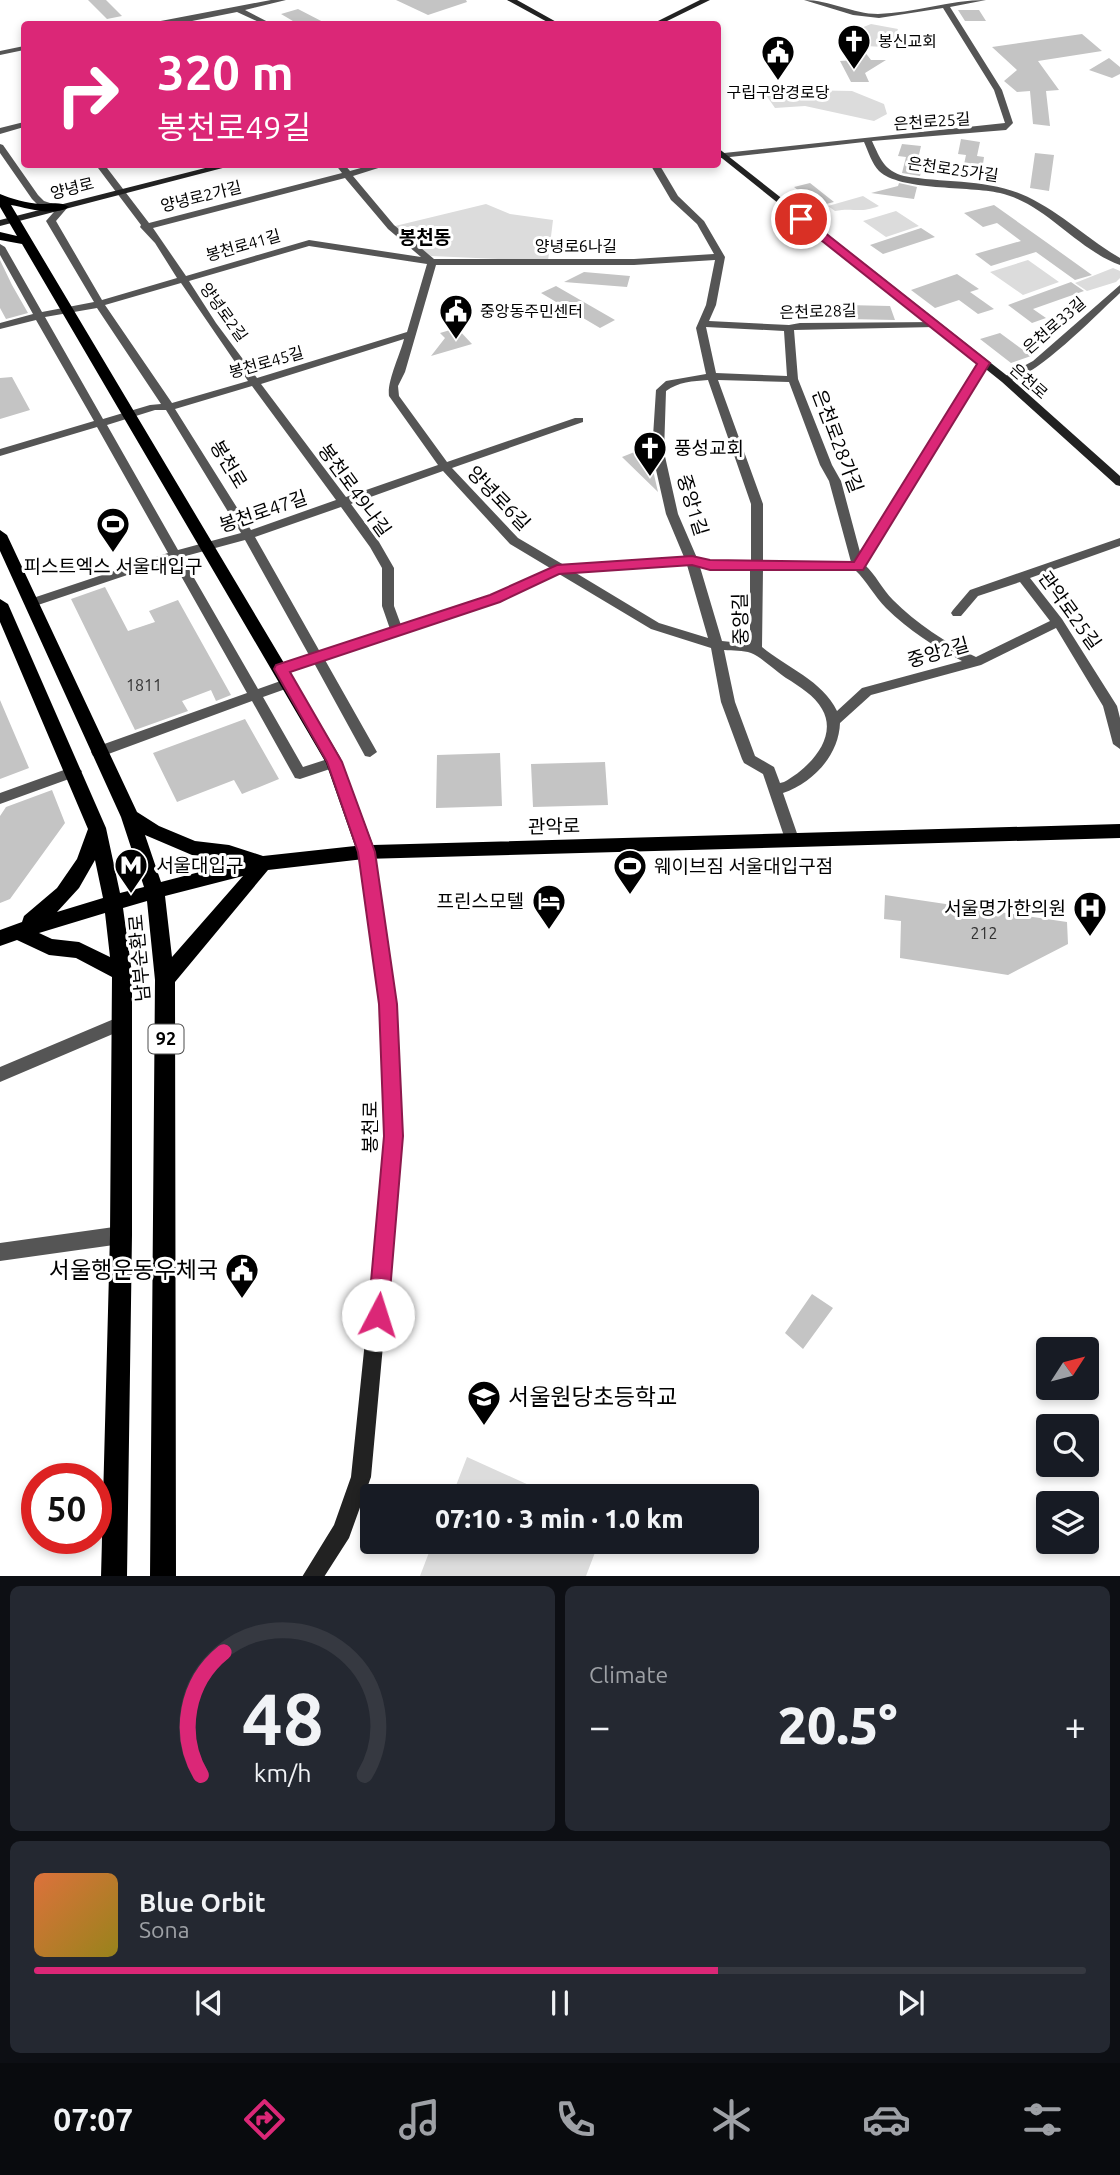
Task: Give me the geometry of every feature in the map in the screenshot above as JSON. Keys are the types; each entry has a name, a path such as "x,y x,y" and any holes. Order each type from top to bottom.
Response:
{"main road":[{"path":"511,0 550,21"},
{"path":"662,21 706,0"},
{"name":"은천로","path":"721,154 1006,380 1120,482"},
{"name":"양녕로","path":"0,223 218,168"},
{"path":"1,198 58,207"},
{"name":"봉천로","path":"1,198 282,669 334,762 366,852 388,1004 394,1136 361,1477 342,1531 313,1576"},
{"path":"0,236 26,241"},
{"name":"남부순환로","path":"0,536 130,817 155,891 165,980 163,1576"},
{"name":"남부순환로","path":"1,610 75,771 97,828 113,903 122,973 121,1236 114,1576"},
{"path":"130,817 153,831 192,848 229,852 263,863 234,902 209,927 165,980"},
{"path":"97,828 89,857 76,879 56,903 18,930 49,947 79,950 122,973"},
{"name":"관악로","path":"0,939 18,930 263,863 366,852 1120,831"}],"street":[{"path":"178,21 282,0"},
{"path":"808,0 857,14 875,16 982,0"},
{"name":"은천로25길","path":"721,154 867,139 997,130 1009,123 998,90 946,7"},
{"path":"237,9 262,21"},
{"path":"0,53 21,49"},
{"path":"0,131 21,126"},
{"name":"은천로25가길","path":"867,139 880,167 890,175 1006,192 1054,217 1094,248 1120,262"},
{"path":"0,147 35,197 58,207"},
{"name":"양녕로2길","path":"102,168 159,242 181,279 255,382"},
{"path":"343,168 391,227 432,262"},
{"name":"양녕로2가길","path":"145,227 371,168"},
{"path":"656,168 674,198 701,223 720,257 711,305 702,324"},
{"name":"봉천로","path":"58,207 51,221 99,303 169,407 248,535 370,752"},
{"name":"봉천로41길","path":"66,309 99,303 309,243 432,262"},
{"path":"0,247 300,774 334,762"},
{"name":"양녕로6나길","path":"432,262 634,262 720,257"},
{"name":"양녕로6길","path":"432,262 400,372 393,386 394,396 446,468 513,541 557,569 655,625 716,645 756,649"},
{"name":"은천로33길","path":"1006,380 1037,363 1120,288"},
{"path":"0,326 66,309"},
{"name":"은천로28길","path":"702,324 789,328 935,324"},
{"name":"중앙길","path":"702,324 712,377 757,504 759,566 756,649 769,662 821,694 832,722"},
{"name":"은천로28가길","path":"789,328 793,379 826,465 835,481 858,566 868,573 882,596 900,614 962,656 976,662"},
{"name":"봉천로45길","path":"130,415 153,407 169,407 409,334"},
{"path":"282,669 495,599 557,569 692,561 710,565 858,566 984,363"},
{"path":"712,377 793,379"},
{"name":"중앙1길","path":"712,377 677,379 667,383 661,390 658,452 672,514 692,561 716,645 728,702 749,759 769,771 775,790"},
{"name":"봉천로49나길","path":"255,382 341,503 353,515 388,568 388,606 397,631"},
{"path":"0,453 130,415"},
{"name":"양녕로6길","path":"446,468 579,420"},
{"name":"봉천로47길","path":"210,548 446,468"},
{"path":"957,613 974,593 1120,542"},
{"path":"31,603 174,555 210,548"},
{"name":"관악로25길","path":"1021,575 1058,622 1110,706 1117,724 1120,744"},
{"name":"중앙2길","path":"832,722 867,691 976,662 1058,622"},
{"path":"98,752 289,683"},
{"path":"793,842 775,790 797,782 816,765 832,743 832,722"},
{"path":"0,799 75,771"},
{"path":"0,1075 121,1023"},
{"path":"0,1252 121,1236"}],"shaded area":[{"path":"871,24 898,29 894,39 900,43 916,45 916,49 866,46 856,30"},
{"path":"797,90 852,91 884,104 887,114 874,121 805,106 775,108 766,95"},
{"path":"863,196 879,206 866,210 835,211 828,206"},
{"path":"486,204 510,214 553,220 548,261 431,256 391,227"},
{"path":"896,211 919,226 886,237 863,221"},
{"path":"1028,260 1059,282 1023,295 990,272"},
{"path":"1113,268 1120,271 1120,278 1116,282 1087,291 1075,283"},
{"path":"467,1457 527,1484 457,1484"},
{"path":"428,1554 594,1554 586,1576 420,1576"}],"building":[{"path":"88,0 106,0 122,16 107,19"},
{"path":"396,0 466,0 467,2 428,15"},
{"path":"298,9 321,21 293,21 281,14"},
{"path":"958,10 979,10 986,21 965,21"},
{"path":"1082,34 1102,51 1038,61 1059,90 1046,91 1050,126 1033,124 1030,91 1017,92 1004,81 1017,70 992,47"},
{"name":"봉신교회","path":"861,47 871,60 886,60 865,73 869,82 851,82 840,61 855,60 845,49"},
{"path":"1109,58 1120,67 1120,74 1112,78 1089,70"},
{"path":"961,139 980,142 977,156 984,157 982,171 963,169 966,155 958,154"},
{"path":"902,144 921,146 918,159 924,160 920,176 902,173 906,157 898,156"},
{"path":"1035,153 1054,155 1049,191 1030,188"},
{"path":"810,183 834,202 818,206 794,187"},
{"path":"899,183 917,187 914,199 871,193 898,186"},
{"path":"994,205 1092,275 1075,280 1036,252 991,266 975,254 1021,241 997,223 983,227 964,213"},
{"path":"921,228 935,237 883,254 870,245"},
{"path":"0,260 28,313 6,319 0,308"},
{"path":"584,272 630,276 627,287 564,282"},
{"path":"957,274 979,289 970,292 994,309 978,314 959,300 935,308 911,290"},
{"path":"1071,282 1084,291 1033,309 1046,318 1032,323 1008,305"},
{"path":"556,286 615,320 600,328 541,293"},
{"path":"845,305 890,306 895,320 848,319"},
{"name":"중앙동주민센터","path":"457,328 472,344 431,356 445,338 440,333"},
{"path":"1000,333 1031,356 1011,363 980,339"},
{"path":"12,377 30,410 0,419 0,378"},
{"name":"풍성교회","path":"642,449 650,457 658,492 622,457"},
{"path":"105,587 128,631 155,622 149,611 178,600 231,695 216,701 211,690 182,701 188,711 135,730 71,599"},
{"path":"0,700 29,768 0,779"},
{"path":"245,719 279,779 242,794 234,780 177,802 153,753"},
{"path":"500,753 502,806 436,808 437,755"},
{"path":"605,762 608,805 533,807 531,764"},
{"path":"52,790 65,823 10,899 0,903 0,816 6,807"},
{"path":"885,895 1067,922 1068,944 1008,975 900,958 901,921 884,919"},
{"path":"812,1294 833,1308 803,1349 785,1333"}],"place":[{"name":"봉신교회","path":"854,71"},
{"name":"구립구암경로당","path":"778,82"},
{"name":"중앙동주민센터","path":"456,341"},
{"name":"풍성교회","path":"650,478"},
{"name":"피스트엑스 서울대입구","path":"113,554"},
{"name":"서울대입구","path":"131,895"},
{"name":"웨이브짐 서울대입구점","path":"630,896"},
{"name":"프린스모텔","path":"549,931"},
{"name":"서울명가한의원","path":"1090,938"},
{"name":"서울행운동우체국","path":"242,1300"},
{"name":"서울원당초등학교","path":"484,1427"}],"district":[{"name":"봉천동","path":"425,237"}],"route":[{"path":"378,1315 394,1136 388,1004 366,852 334,762 282,669 495,599 557,569 692,561 710,565 858,566 984,363 801,219"}]}
